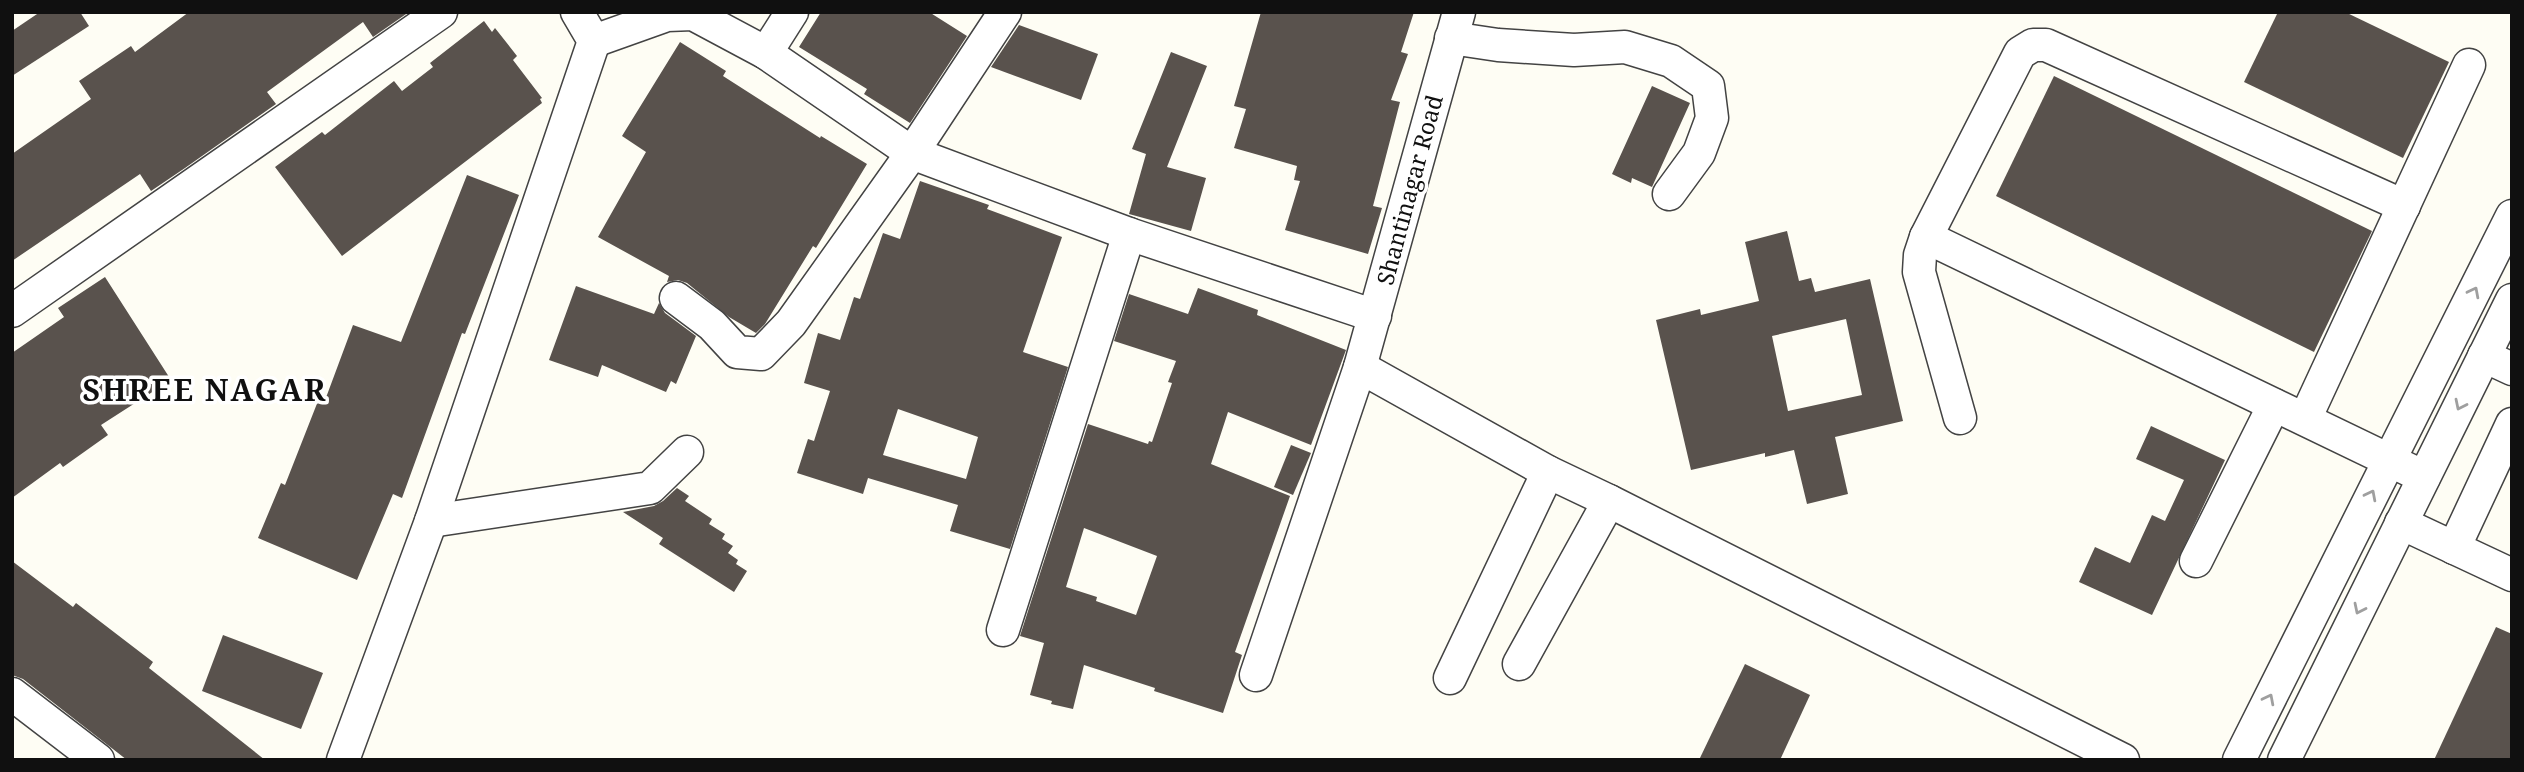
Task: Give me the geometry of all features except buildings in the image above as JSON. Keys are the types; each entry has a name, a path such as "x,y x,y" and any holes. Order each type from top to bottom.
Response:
{"street":[{"path":"12,311 440,12"},
{"path":"343,760 431,521 594,41 577,12"},
{"path":"766,54 792,12"},
{"path":"676,298 712,324 737,352 761,354 791,323 912,153 1005,12"},
{"path":"594,41 667,15 693,14 766,54 912,153 1129,234 1375,316"},
{"path":"1455,25 1498,45 1574,50 1625,47 1671,61 1708,86 1712,117 1699,153 1669,194"},
{"name":"Shantinagar Road","path":"1256,675 1360,367 1455,25"},
{"path":"1960,418 1919,272 1920,256 1926,237 2020,53 2033,45 2046,45 2404,205"},
{"path":"2305,419 2469,65"},
{"path":"2239,760 2512,216"},
{"path":"1003,630 1129,234"},
{"path":"1926,237 2424,477"},
{"path":"2284,760 2424,477 2498,362 2512,300"},
{"path":"1360,367 1548,472 1609,500 2123,760"},
{"path":"2196,561 2274,405"},
{"path":"2454,548 2512,424"},
{"path":"431,521 650,488 687,452"},
{"path":"1450,678 1548,472"},
{"path":"1519,664 1609,500"},
{"path":"2401,523 2512,575"},
{"path":"12,694 98,760"}],"district":[{"name":"SHREE NAGAR","path":"205,391"}]}
